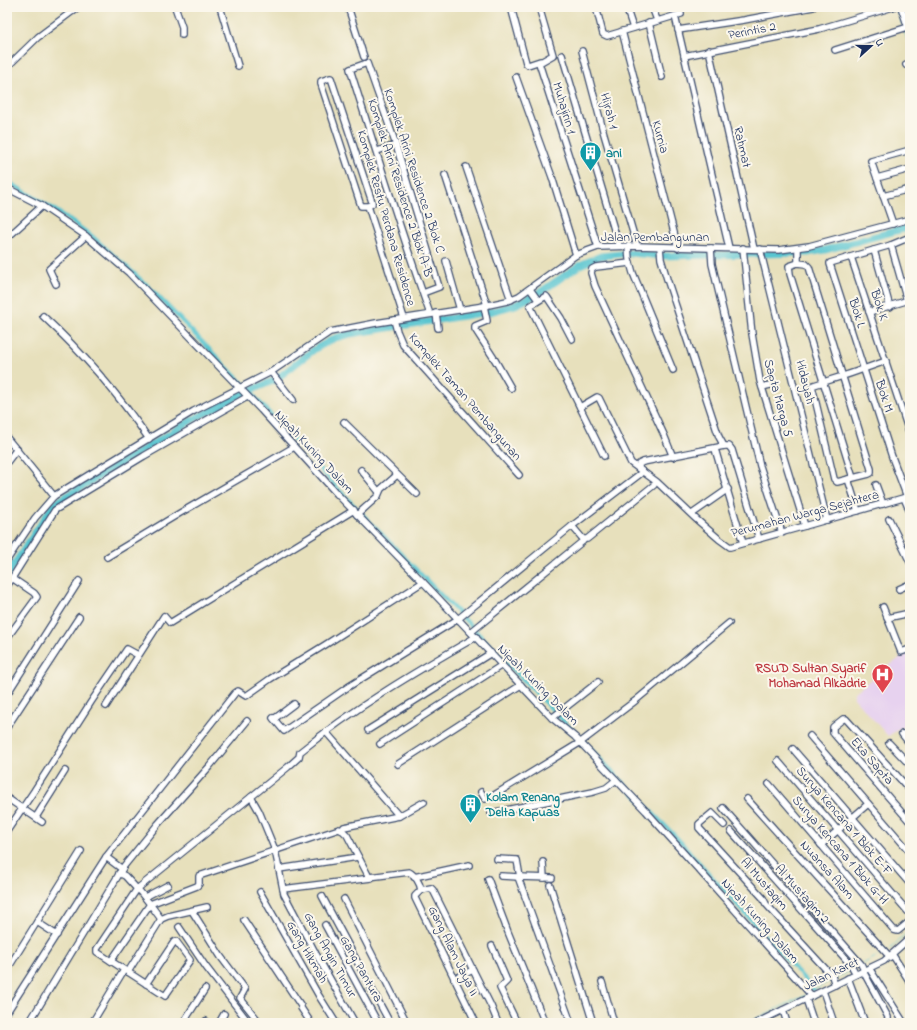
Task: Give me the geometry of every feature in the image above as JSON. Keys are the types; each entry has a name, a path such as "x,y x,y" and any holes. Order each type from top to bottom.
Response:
{"street":[{"path":"7,67 38,37 78,7"},
{"path":"175,7 182,27 182,35"},
{"path":"220,7 238,66"},
{"path":"348,7 364,57"},
{"path":"511,7 526,63 528,65 540,63 552,55 539,7"},
{"path":"596,7 604,35 607,36 681,14 679,7"},
{"path":"626,7 633,28"},
{"path":"652,7 657,20"},
{"path":"678,30 744,20 812,7"},
{"path":"901,7 906,28 910,33"},
{"name":"Perintis 2","path":"684,56 819,29 891,8"},
{"path":"675,16 729,248"},
{"path":"649,23 662,77"},
{"path":"835,50 906,28"},
{"name":"Kurnia","path":"622,31 678,248"},
{"name":"Rahmat","path":"709,50 754,249"},
{"name":"Hijrah 1","path":"582,51 604,134 637,246"},
{"path":"562,55 619,246"},
{"name":"Komplek Arini Residence 2 Blok C","path":"350,69 368,63 396,145 439,287 423,293"},
{"name":"Muhajirin 1","path":"540,63 598,248"},
{"name":"Komplek Arini Residence 2 Blok A-B","path":"350,69 423,293 434,314 438,328"},
{"path":"516,77 552,177 576,255"},
{"name":"Komplek Restu Perdana Residence","path":"331,78 372,202 372,204 368,206 361,206 321,81 331,78"},
{"path":"377,152 396,145"},
{"path":"893,224 871,161 910,150"},
{"path":"466,167 511,300"},
{"path":"877,178 910,169"},
{"path":"445,175 485,306 487,320 475,326 475,329 495,360 510,388"},
{"name":"Nipah Kuning Dalam","path":"7,188 42,206 86,236 129,274 242,387 246,396 337,494 358,512 521,685 582,741 616,780 651,816 809,995"},
{"path":"883,196 910,189"},
{"path":"7,238 42,206"},
{"name":"Komplek Restu Perdana Residence","path":"368,206 404,318"},
{"name":"Jalan Pembangunan","path":"7,560 35,518 54,496 194,411 272,374 330,332 404,318 485,306 511,300 531,290 576,255 598,248 619,246 628,248 637,246 660,249 678,248 711,250 729,248 743,250 798,250 910,219"},
{"path":"56,284 49,269 86,236"},
{"path":"851,257 891,245 910,237"},
{"path":"869,312 909,301 891,245"},
{"path":"628,248 629,261 673,370"},
{"path":"660,249 661,259 719,437 724,446"},
{"path":"711,250 712,260 760,466 782,533"},
{"name":"Sapta Marga 5","path":"743,250 752,334 762,387 805,526"},
{"name":"Hidayah","path":"761,250 827,520"},
{"path":"798,250 798,261"},
{"path":"874,250 890,307"},
{"name":"Blok L","path":"851,257 830,263 864,370"},
{"name":"Blok K","path":"851,257 910,434"},
{"path":"446,261 460,310"},
{"path":"629,261 596,267 592,269 591,273 595,286 673,457"},
{"path":"858,511 851,478 824,382 790,274 789,266 798,261 809,267 842,376 871,469 871,473 869,474 851,478 837,482 832,471 812,388 814,385 824,382 842,376 864,370 886,361"},
{"path":"531,290 537,298"},
{"path":"572,339 561,318 547,297 537,298 530,306 604,456"},
{"path":"43,316 70,341 92,365 149,439"},
{"name":"Komplek Taman Pembangunan","path":"394,321 403,345 519,475"},
{"name":"Blok M","path":"864,370 892,457 907,497 910,512"},
{"path":"272,374 293,400"},
{"path":"762,387 774,384"},
{"path":"7,586 55,510 246,396"},
{"path":"580,407 597,397 599,398 631,463 639,471 657,482 692,514 728,489"},
{"path":"344,422 417,494"},
{"path":"7,438 54,496"},
{"path":"639,471 639,464 643,462 729,446 732,450 759,539"},
{"path":"107,557 294,447"},
{"path":"715,449 743,543"},
{"path":"7,462 17,450"},
{"path":"361,470 379,492"},
{"path":"294,704 273,718 284,731 348,687 465,613 639,471"},
{"path":"106,706 164,616 170,623 358,512 378,496 379,492 398,475"},
{"path":"572,526 583,539 587,539 654,485"},
{"path":"876,485 883,504"},
{"name":"Perumahan Warga Sejahtera","path":"692,514 728,546 732,546 907,497"},
{"path":"889,519 910,562"},
{"path":"471,632 582,541"},
{"path":"7,638 37,597 34,593 12,578"},
{"path":"7,694 79,581"},
{"path":"7,1012 106,857 235,693 238,691 247,696 270,679 325,646 423,582"},
{"path":"898,589 910,584"},
{"path":"882,607 901,652 910,649"},
{"path":"887,618 910,613"},
{"path":"7,727 79,617"},
{"path":"481,792 485,799 491,797 582,741 635,701 729,623"},
{"path":"146,984 176,941 190,960 164,996 97,952 96,950 137,888 288,768 299,757 300,752 326,732 373,699 476,637"},
{"path":"7,831 127,649 138,655"},
{"path":"368,730 491,653"},
{"path":"380,744 502,665"},
{"path":"555,715 598,682"},
{"path":"398,764 521,685"},
{"name":"Eka Sapta","path":"910,790 846,719 843,719 833,727 833,733 910,822"},
{"path":"29,1023 121,871 158,824 209,767 247,721"},
{"path":"326,732 399,816"},
{"path":"902,734 910,744"},
{"path":"810,736 910,852"},
{"path":"890,743 910,765"},
{"path":"793,749 910,884"},
{"name":"Surya Kencana 1 Blok E-F","path":"778,761 910,914"},
{"path":"36,817 65,772"},
{"path":"491,813 593,792 606,788 616,780"},
{"name":"Surya Kencana 1 Blok G-H","path":"769,784 894,930 898,931 910,921"},
{"name":"Gang Angin TImur","path":"251,797 259,811 275,850 286,898 355,1023"},
{"path":"7,798 42,822"},
{"name":"Nuansa Alam","path":"747,799 890,956 910,982"},
{"path":"111,961 150,904 198,886 199,876 335,830 342,830 344,827 399,816 424,802"},
{"path":"821,845 868,804"},
{"path":"723,808 864,968 904,1023"},
{"name":"Al Mustaqim","path":"724,825 712,813 699,824 699,828 832,976 835,984"},
{"path":"342,830 349,839 370,878"},
{"name":"Al Mustaqim 2","path":"731,831 851,965 856,973"},
{"path":"7,970 81,851"},
{"path":"106,857 137,888 161,920"},
{"path":"279,869 358,857"},
{"path":"497,859 517,860 519,877 571,1023"},
{"path":"543,862 544,878"},
{"path":"414,877 469,864"},
{"path":"283,889 409,872 414,877 420,890 431,888 433,890 498,1023"},
{"path":"501,876 552,878"},
{"path":"488,879 521,966 545,1023"},
{"path":"144,897 168,885"},
{"path":"550,885 593,1023"},
{"name":"Gang Alam Jaya II","path":"420,890 414,898 476,1023"},
{"name":"Gang Hikmah","path":"260,892 336,1023"},
{"path":"322,896 390,1023"},
{"path":"344,898 407,1023"},
{"path":"92,1023 161,920 168,916 207,907"},
{"path":"192,911 221,957 246,989 240,998 260,1023"},
{"path":"244,920 311,1023"},
{"path":"37,922 57,935"},
{"name":"Gang Pantura","path":"325,925 378,1023"},
{"path":"179,928 248,1023"},
{"name":"Jalan Karet","path":"756,1023 809,995 823,991 864,968 890,956 910,938"},
{"path":"492,946 507,981 500,988 517,1023"},
{"path":"864,968 888,1017 888,1021 884,1023"},
{"path":"454,979 473,970"},
{"path":"848,978 865,1023"},
{"path":"602,982 614,1023"},
{"path":"183,1023 205,989"},
{"path":"823,991 834,1023"},
{"path":"809,995 814,1023"},
{"path":"783,1010 787,1023"},
{"path":"219,1023 224,1014"}],"shaded area":[{"name":"RSUD Sultan Syarif Mohamad Alkadrie","path":"910,652 910,722 888,736 854,698 854,693 885,668"}],"waterway":[{"path":"896,7 902,25"},
{"path":"904,30 910,48"},
{"path":"7,181 52,208 92,236 147,285 245,386 340,491 678,839 814,990"},
{"path":"7,575 51,508 60,500 192,420 242,394 275,380 315,349 335,338 350,334 489,312 515,305 539,293 580,265 601,256 631,253 662,256 808,253 825,250 910,227"},
{"path":"888,951 910,930"},
{"path":"863,964 883,953"},
{"path":"835,979 852,970"},
{"path":"812,991 830,981"},
{"path":"747,1023 808,994"}],"place":[{"name":"ani","path":"591,172"},
{"name":"RSUD Sultan Syarif Mohamad Alkadrie","path":"882,694"},
{"name":"Kolam Renang Delta Kapuas","path":"471,824"}]}
